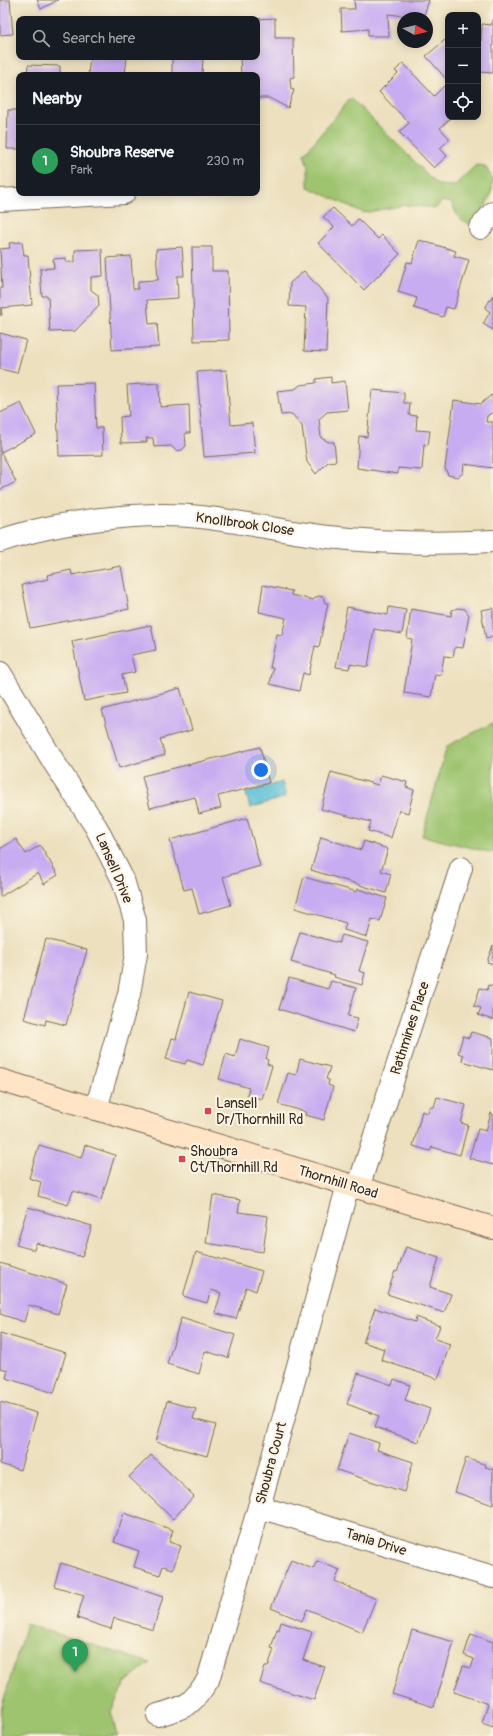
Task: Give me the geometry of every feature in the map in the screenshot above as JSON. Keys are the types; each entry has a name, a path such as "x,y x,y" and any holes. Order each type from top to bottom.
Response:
{"street":[{"path":"0,200 71,196"},
{"name":"Knollbrook Close","path":"0,541 22,533 79,522 153,515 199,516 330,537 398,542 454,543 493,541"},
{"name":"Lansell Drive","path":"0,673 55,764 96,827 123,880 135,920 136,954 129,994 96,1109"},
{"name":"Rathmines Place","path":"353,1186 461,868"},
{"name":"Thornhill Road","path":"0,1080 493,1228"},
{"name":"Shoubra Court","path":"158,1715 180,1709 193,1702 208,1680 353,1186"},
{"name":"Tania Drive","path":"260,1507 493,1577"}],"green space":[{"path":"351,98 438,185 454,186 476,165 485,166 493,180 493,186 489,199 479,216 470,224 466,223 456,214 452,203 442,201 436,208 405,205 364,213 308,187 308,167 304,154"},
{"path":"493,723 493,853 422,836 447,746"},
{"path":"26,1624 150,1663 125,1683 111,1711 117,1736 0,1736 0,1713"}],"water":[{"path":"282,782 286,797 250,808 246,793"}],"building":[{"path":"0,0 10,0 13,34 0,35"},
{"path":"37,0 58,0 41,9"},
{"path":"354,0 429,0 425,12 397,12 397,15 388,14 389,36 368,36 368,29 342,31 341,9 355,9"},
{"path":"493,17 493,73 481,72 482,24 491,25"},
{"path":"275,18 275,38 293,38 294,77 290,78 291,89 294,90 288,108 269,98 260,98 260,72 241,72 240,60 260,60 260,19"},
{"path":"445,40 445,78 426,56"},
{"path":"90,60 127,60 125,72 88,72"},
{"path":"172,60 203,60 202,72 172,72"},
{"path":"403,63 434,96 444,86 445,87 445,120 449,120 440,128 450,139 440,148 447,156 434,168 399,132 409,123 379,92 398,73 395,71"},
{"path":"28,65 60,66 60,72 27,72"},
{"path":"8,110 16,110 16,149 7,149"},
{"path":"333,208 352,226 358,219 378,239 382,235 400,254 364,290 318,243 334,227 323,217"},
{"path":"419,240 456,251 454,256 469,260 454,309 446,307 443,317 414,308 417,298 398,292 407,262 412,263"},
{"path":"22,242 24,255 28,255 32,305 1,308 2,315 0,315 0,288 2,288 0,249 10,248 9,243"},
{"path":"182,247 184,276 177,276 178,298 147,300 149,324 157,323 159,347 112,350 107,258 131,256 133,289 138,289 138,281 158,280 156,249"},
{"path":"192,247 212,247 212,271 228,271 229,340 194,341"},
{"path":"102,249 103,276 91,277 91,290 98,295 99,306 75,331 50,332 48,296 42,296 40,269 54,268 53,259 66,258 66,262 75,262 75,250"},
{"path":"304,271 328,298 326,352 304,351 306,307 289,306 290,283"},
{"path":"493,295 493,330 483,324 490,312 485,308"},
{"path":"0,333 26,340 17,373 0,369"},
{"path":"226,370 231,425 252,423 255,453 204,457 197,372"},
{"path":"331,377 331,383 345,381 348,410 327,412 319,419 321,438 329,442 334,442 336,461 328,462 316,474 307,462 302,426 292,414 281,415 277,391 295,389 300,385 316,383 316,379"},
{"path":"94,383 96,428 102,428 103,455 59,456 56,384"},
{"path":"159,383 160,407 189,405 190,433 185,433 186,446 182,450 176,451 171,446 154,447 153,438 146,438 147,442 121,443 120,417 129,416 127,385"},
{"path":"372,390 404,393 404,403 410,403 409,415 417,416 416,430 430,431 428,445 424,444 422,470 398,468 398,474 357,468 359,436 367,437"},
{"path":"491,395 493,399 493,412 487,416 486,422 493,422 493,468 464,464 463,473 458,477 448,475 445,468 454,400 481,404"},
{"path":"21,403 36,434 1,452 16,482 0,490 0,413"},
{"path":"121,566 129,609 30,628 22,585 48,579 47,575 71,570 72,575"},
{"path":"263,585 292,591 291,595 313,600 318,596 323,597 325,603 328,603 319,647 315,646 309,675 303,673 299,691 270,684 273,668 270,668 277,634 282,635 286,618 259,612"},
{"path":"347,607 388,615 389,607 406,610 402,634 374,629 368,667 350,664 349,669 336,667"},
{"path":"458,608 465,609 469,615 463,648 455,647 453,657 444,656 441,675 435,674 431,697 404,693 412,639 407,638 411,609 451,616 452,610"},
{"path":"493,608 493,637 486,639 481,610"},
{"path":"151,625 156,650 131,655 135,672 122,675 126,693 84,701 72,641"},
{"path":"180,688 192,730 160,739 165,755 119,768 102,710"},
{"path":"260,747 269,783 218,796 221,808 199,814 195,797 150,808 142,776"},
{"path":"331,772 378,785 381,775 407,782 406,787 414,790 408,813 399,810 391,838 368,831 371,822 321,809"},
{"path":"247,818 260,866 223,877 231,905 199,914 192,888 184,890 170,840"},
{"path":"321,837 361,850 364,841 388,849 381,871 391,874 386,893 311,870"},
{"path":"16,839 26,854 40,845 58,875 44,884 38,873 0,897 0,849"},
{"path":"304,877 357,892 358,889 387,898 380,921 372,919 367,937 344,930 346,923 295,908"},
{"path":"300,932 339,943 342,935 368,942 359,971 365,973 362,985 291,962"},
{"path":"46,939 87,950 66,1025 46,1020 45,1025 24,1019"},
{"path":"493,945 493,964 487,962"},
{"path":"289,978 328,989 331,981 356,988 348,1016 358,1018 354,1032 279,1009"},
{"path":"488,985 493,986 493,1020 478,1015 481,1008 474,1006 480,988 487,990"},
{"path":"189,992 222,1001 203,1065 187,1060 185,1064 166,1059 172,1038 176,1039"},
{"path":"471,1032 493,1038 493,1070 462,1061 463,1055 458,1053 463,1036 469,1038"},
{"path":"240,1039 269,1048 266,1059 268,1060 267,1064 272,1066 262,1099 247,1095 249,1088 219,1079 226,1054 235,1057"},
{"path":"300,1059 330,1067 326,1079 329,1080 328,1085 333,1087 324,1120 305,1115 306,1112 278,1104 288,1073 296,1075"},
{"path":"437,1097 466,1105 461,1123 468,1125 460,1155 432,1147 430,1151 413,1146 422,1111 428,1113 430,1107 434,1107"},
{"path":"491,1113 493,1114 493,1165 469,1158 478,1129 486,1131"},
{"path":"39,1145 81,1158 85,1145 115,1155 101,1200 73,1191 68,1205 38,1196 41,1182 29,1178"},
{"path":"213,1195 240,1200 238,1212 268,1216 263,1252 206,1243"},
{"path":"28,1207 92,1226 82,1257 36,1243 34,1250 16,1245"},
{"path":"406,1247 439,1258 430,1287 451,1294 444,1313 387,1294 395,1271 397,1272"},
{"path":"196,1252 262,1271 256,1291 246,1287 236,1319 215,1313 221,1293 211,1290 207,1303 183,1296"},
{"path":"0,1263 67,1284 58,1314 29,1305 24,1322 0,1314"},
{"path":"375,1308 415,1322 416,1317 440,1326 435,1339 450,1344 438,1379 381,1360 384,1349 363,1342"},
{"path":"181,1318 235,1335 228,1358 205,1351 199,1374 167,1364"},
{"path":"0,1333 66,1353 54,1393 6,1378 8,1370 0,1368"},
{"path":"358,1373 392,1385 394,1379 410,1385 405,1400 430,1409 418,1442 375,1427 379,1416 347,1404"},
{"path":"167,1401 196,1409 193,1419 216,1425 207,1456 156,1442"},
{"path":"0,1402 37,1413 20,1470 0,1464"},
{"path":"349,1433 379,1443 377,1450 413,1462 404,1492 337,1470"},
{"path":"151,1455 194,1496 173,1519 129,1477"},
{"path":"466,1458 493,1469 493,1505 455,1492"},
{"path":"124,1513 173,1530 169,1542 181,1546 173,1569 163,1566 160,1575 134,1567 139,1551 114,1542"},
{"path":"291,1560 313,1569 317,1561 340,1570 335,1581 376,1599 362,1632 307,1609 302,1621 271,1608"},
{"path":"61,1563 163,1597 153,1630 114,1618 111,1629 77,1618 84,1595 54,1586"},
{"path":"281,1622 312,1632 303,1660 325,1667 314,1700 260,1683 265,1667 268,1667 274,1649 271,1648 277,1629 279,1630"},
{"path":"412,1630 454,1642 434,1707 392,1694"},
{"path":"471,1634 493,1642 493,1727 482,1723 488,1704 454,1692 463,1666 471,1668 474,1659 464,1655"}],"place":[{"name":"Lansell Dr/Thornhill Rd","path":"208,1111"},
{"name":"Shoubra Ct/Thornhill Rd","path":"182,1159"},
{"name":"Shoubra Reserve","path":"75,1672"}]}
